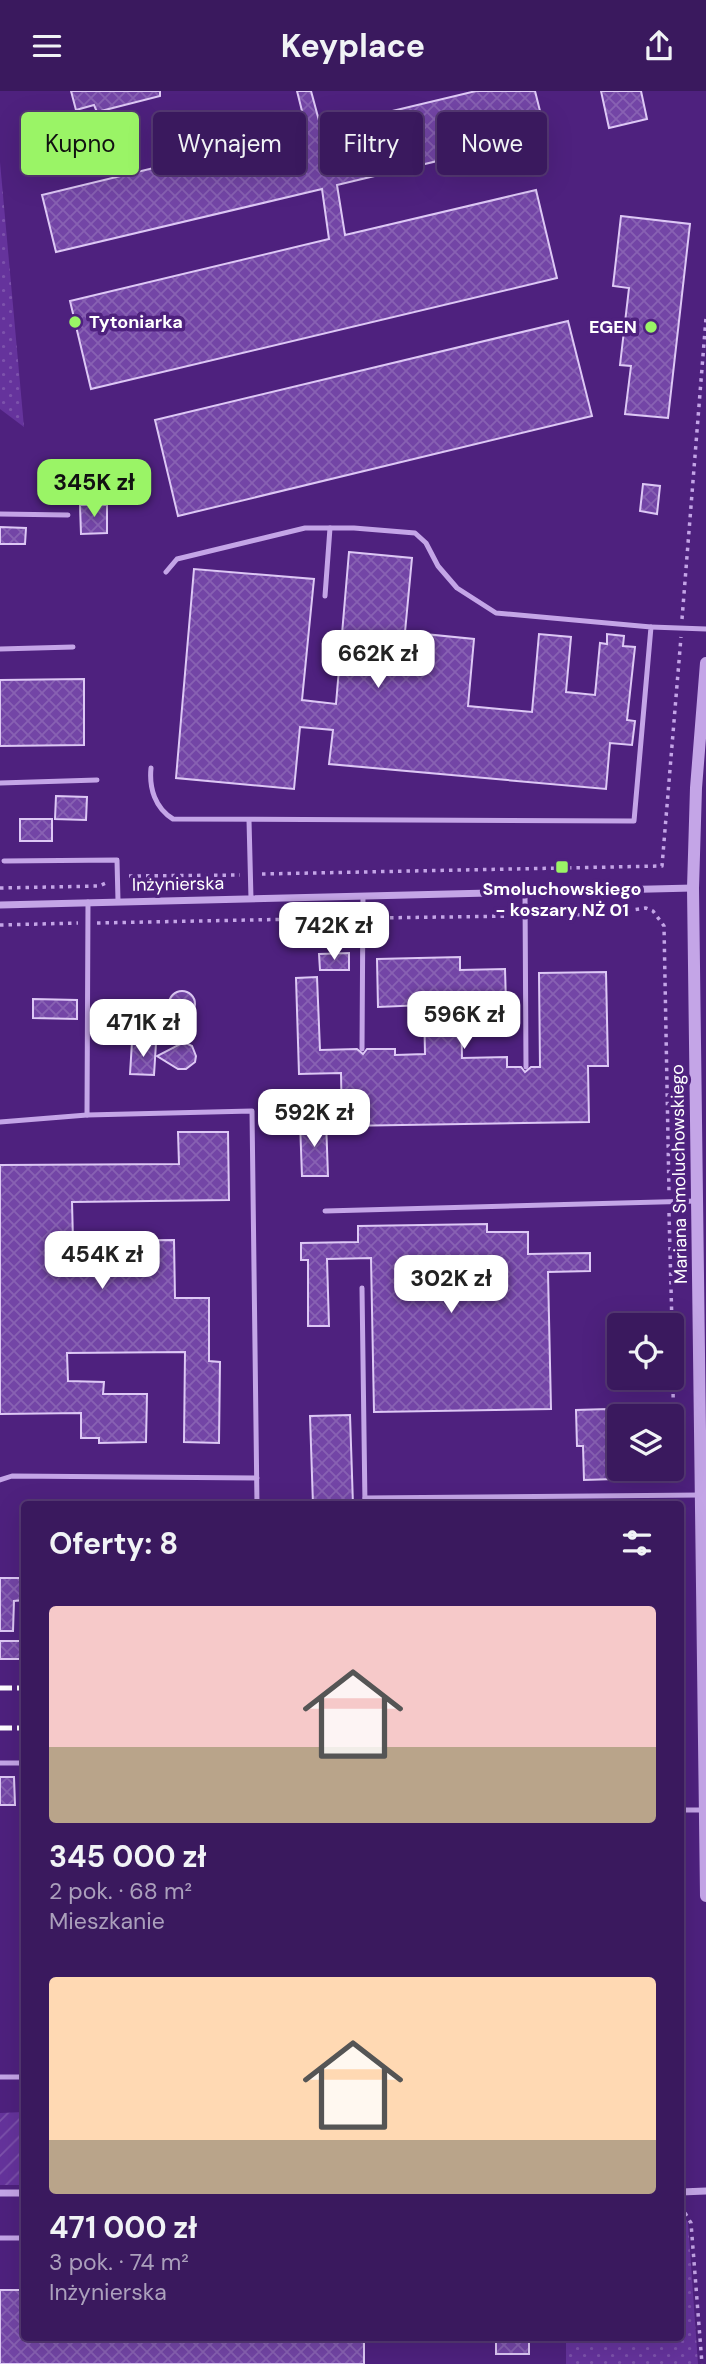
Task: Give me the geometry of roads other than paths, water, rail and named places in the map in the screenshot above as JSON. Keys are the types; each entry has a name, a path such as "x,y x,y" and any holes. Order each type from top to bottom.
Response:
{"street":[{"name":"Mariana Smoluchowskiego","path":"706,663 701,788 693,888 706,1896"},
{"name":"Inżynierska","path":"0,905 693,888"},
{"path":"684,2192 706,2191"},
{"path":"0,2193 21,2193"}],"lane":[{"path":"0,514 68,515"},
{"path":"166,572 177,559 305,528 415,533 426,543 438,566 457,587 496,613 651,627 706,629"},
{"path":"325,596 330,528"},
{"path":"151,768 153,795 159,807 173,819 634,821 651,627"},
{"path":"0,649 73,647"},
{"path":"0,783 97,780"},
{"path":"249,820 251,899"},
{"path":"4,861 117,860 118,901"},
{"path":"525,894 526,1067"},
{"path":"362,1049 363,896"},
{"path":"87,1115 88,902"},
{"path":"0,1122 87,1115 252,1111 257,1501"},
{"path":"325,1210 697,1202"},
{"path":"362,1288 365,1501 700,1495"},
{"path":"0,1480 12,1476 257,1478"},
{"path":"0,1763 21,1763"},
{"path":"684,1810 704,1810"},
{"path":"0,2077 21,2077"},
{"path":"0,2238 21,2238"}],"railway":[{"path":"0,1688 21,1688"},
{"path":"0,1728 21,1728"}],"place":[{"name":"Tytoniarka","path":"75,322"},
{"name":"EGEN","path":"651,327"},
{"name":"Smoluchowskiego - koszary NŻ 01","path":"562,867"}]}
